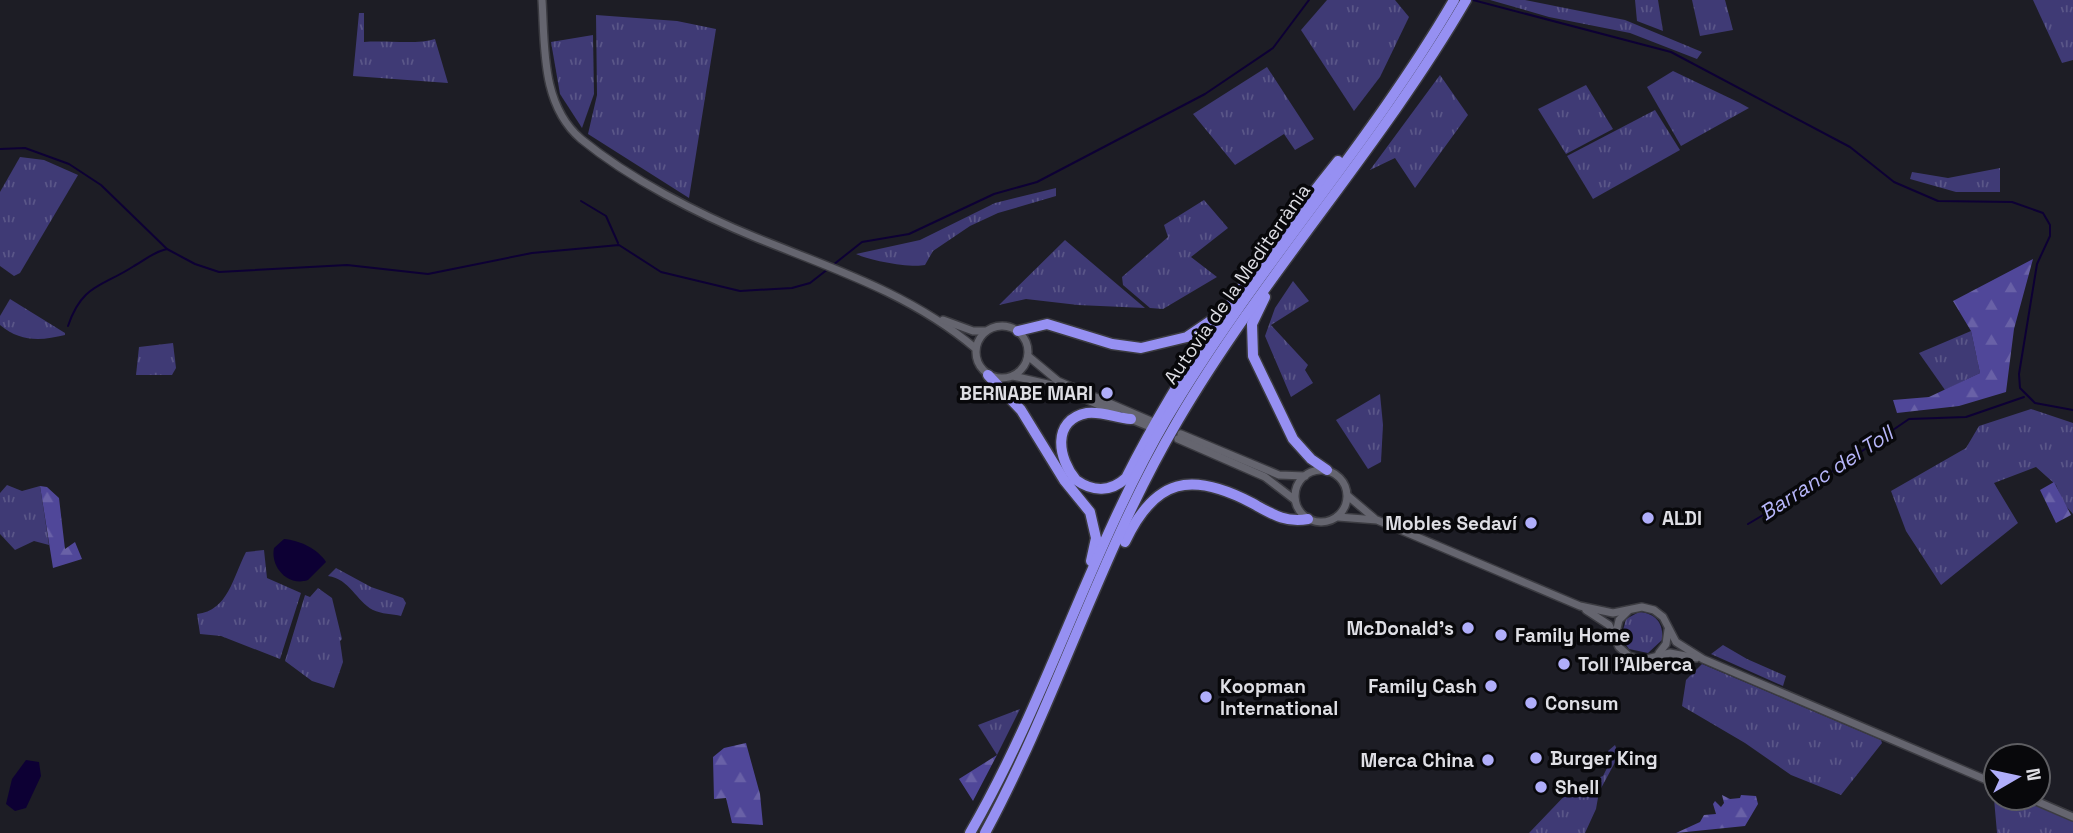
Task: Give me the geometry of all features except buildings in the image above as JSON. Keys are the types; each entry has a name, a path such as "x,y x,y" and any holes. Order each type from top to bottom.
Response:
{"highway":[{"name":"Autovia de la Mediterrània","path":"970,833 1017,745 1175,426 1237,326 1407,93 1448,21 1454,0"},
{"name":"Autovia de la Mediterrània","path":"985,833 1021,765 1123,504 1192,377 1228,321 1466,0"},
{"path":"1131,419 1088,413 1067,425 1062,433 1061,453 1076,480 1101,489 1120,484 1126,478 1175,386 1223,311 1318,183 1349,146 1363,137"},
{"path":"1276,271 1273,286 1252,324 1253,356 1293,439 1311,460 1327,471"},
{"path":"1017,331 1047,324 1112,344 1141,348 1174,342 1198,331 1223,311"},
{"path":"988,375 1021,410 1056,468 1084,502 1094,520 1096,547 1072,608 1076,625 1094,610 1138,516 1153,498 1170,488 1208,484 1228,491 1280,519 1308,519"}],"main road":[{"path":"542,0 550,87 556,106 574,133 592,148 691,208 885,290 934,316 973,331 1000,326 1017,331 1026,342 1028,356 1025,365 1013,376"},
{"path":"934,316 975,348 978,363 988,375 996,378 1013,376 1056,386 1131,419 1150,423 1058,381 1028,356"},
{"path":"975,348 986,330"},
{"path":"1338,517 1348,496 1344,482 1327,471 1304,476 1279,475 1180,436 1265,477 1296,500 1308,519 1321,523 1338,517 1377,520"},
{"path":"1296,500 1296,491 1304,476"},
{"path":"1348,496 1377,520 1580,606 1604,621 1615,634 1619,647 1629,656 1643,660 1658,654 1703,659"},
{"path":"1580,606 1613,613 1642,607 1654,610 1663,617 1676,642 1703,659 1982,778"},
{"path":"1615,634 1619,620 1629,610"},
{"path":"1658,654 1666,643 1668,631"},
{"path":"2052,808 2073,817"}],"green space":[{"path":"1327,0 1395,0 1409,17 1380,77 1354,111 1301,30"},
{"path":"1490,0 1525,0 1625,20 1702,52 1697,59 1630,33 1549,17"},
{"path":"1635,0 1658,0 1663,31 1637,21"},
{"path":"1692,0 1725,0 1733,30 1700,36"},
{"path":"2033,0 2073,0 2073,60 2062,63"},
{"path":"359,13 364,13 364,42 419,42 435,39 448,83 353,76"},
{"path":"596,15 677,21 716,29 689,198 588,134 597,95"},
{"path":"593,35 594,94 582,128 560,94 551,42"},
{"path":"1267,67 1314,139 1295,150 1284,134 1235,165 1193,114"},
{"path":"1673,71 1749,108 1681,146 1647,87"},
{"path":"1440,75 1468,115 1415,188 1395,158 1370,170"},
{"path":"1586,85 1613,129 1566,154 1538,109"},
{"path":"1655,110 1680,150 1593,199 1567,156"},
{"path":"20,157 44,160 78,175 20,273 14,276 0,266 0,192"},
{"path":"2000,168 2000,192 1956,192 1910,179 1912,172 1948,178"},
{"path":"1056,188 1056,196 998,213 970,226 933,251 925,265 890,263 856,254 920,240 995,203"},
{"path":"1204,200 1228,228 1191,257 1217,277 1163,309 1150,308 1123,285 1122,277 1168,237 1164,225"},
{"path":"1065,240 1145,308 1026,299 999,305"},
{"path":"2033,259 2014,329 2006,392 1959,406 1897,413 1893,400 1929,397 1980,373 1971,331 1953,301"},
{"path":"1293,281 1309,301 1271,325 1308,365 1305,370 1313,383 1291,397 1265,336 1275,308"},
{"path":"10,299 65,335 31,339 8,331 0,325 0,316"},
{"path":"1971,331 1980,373 1945,390 1919,353"},
{"path":"173,343 176,368 172,375 136,375 139,347"},
{"path":"1380,394 1383,425 1381,462 1368,469 1336,420"},
{"path":"2031,409 2073,423 2073,514 2064,504 2056,485 2036,467 1994,483 2018,523 1941,585 1906,531 1891,491 1966,448 1979,426"},
{"path":"2054,482 2071,515 2056,523 2040,490"},
{"path":"7,485 22,491 40,486 49,545 34,541 15,550 0,534 0,493"},
{"path":"40,486 47,487 59,498 65,549 75,542 82,559 53,568"},
{"path":"264,550 267,578 301,593 280,659 221,636 200,634 197,614 207,612 223,600 246,552"},
{"path":"336,568 371,587 403,598 406,603 401,616 373,610 367,606 342,581 328,576"},
{"path":"318,588 332,598 342,639 343,662 334,688 312,681 285,661 305,595 310,597"},
{"path":"1639,612 1654,617 1660,624 1662,640 1648,653 1629,649 1621,638 1626,619"},
{"path":"1723,645 1786,676 1783,686 1711,654"},
{"path":"1702,664 1881,740 1882,743 1841,795 1791,775 1745,743 1682,706 1686,680"},
{"path":"1020,709 997,755 978,725"},
{"path":"746,743 760,794 763,825 732,823 726,798 714,799 713,757 724,748"},
{"path":"1615,745 1619,755 1599,792 1596,809 1585,833 1529,833 1572,788 1603,776 1608,766 1608,751"},
{"path":"997,755 974,799 973,801 959,779"},
{"path":"1722,795 1730,799 1740,798 1741,795 1756,796 1758,804 1745,826 1676,833 1700,822 1704,815 1716,814 1713,804 1715,801 1721,807 1724,803"},
{"path":"2052,811 2073,820 2073,833 1997,833 1995,812"}],"shaded area":[{"path":"284,539 308,546 326,562 308,580 294,581 287,578 278,568 273,555 274,548"},
{"path":"26,760 39,762 41,776 26,808 15,811 6,804 12,779"}],"waterway":[{"path":"833,265 862,242 909,234 994,194 1037,182 1205,94 1273,48 1309,0"},
{"path":"1473,0 1671,52 1850,147 1894,182 1938,201 2012,202 2043,213 2050,225 2050,236 2037,264 2019,374 2020,388 2035,403 2073,410"},
{"path":"0,149 25,148 69,164 101,185 167,249 195,264 219,272 347,265 428,274 532,253 619,245 661,272 740,291 792,288 810,283 828,269"},
{"path":"581,201 606,216 618,243"},
{"path":"68,326 80,302 94,288 167,249"},
{"name":"Barranc del Toll","path":"1748,524 1802,492 1909,419 1966,417 2024,397"}],"place":[{"name":"BERNABE MARI","path":"1107,393"},
{"name":"ALDI","path":"1648,518"},
{"name":"Mobles Sedaví","path":"1531,523"},
{"name":"McDonald's","path":"1468,628"},
{"name":"Family Home","path":"1501,635"},
{"name":"Toll l'Alberca","path":"1564,664"},
{"name":"Family Cash","path":"1491,686"},
{"name":"Koopman International","path":"1206,697"},
{"name":"Consum","path":"1531,703"},
{"name":"Burger King","path":"1536,758"},
{"name":"Merca China","path":"1488,760"},
{"name":"Shell","path":"1541,787"}]}
